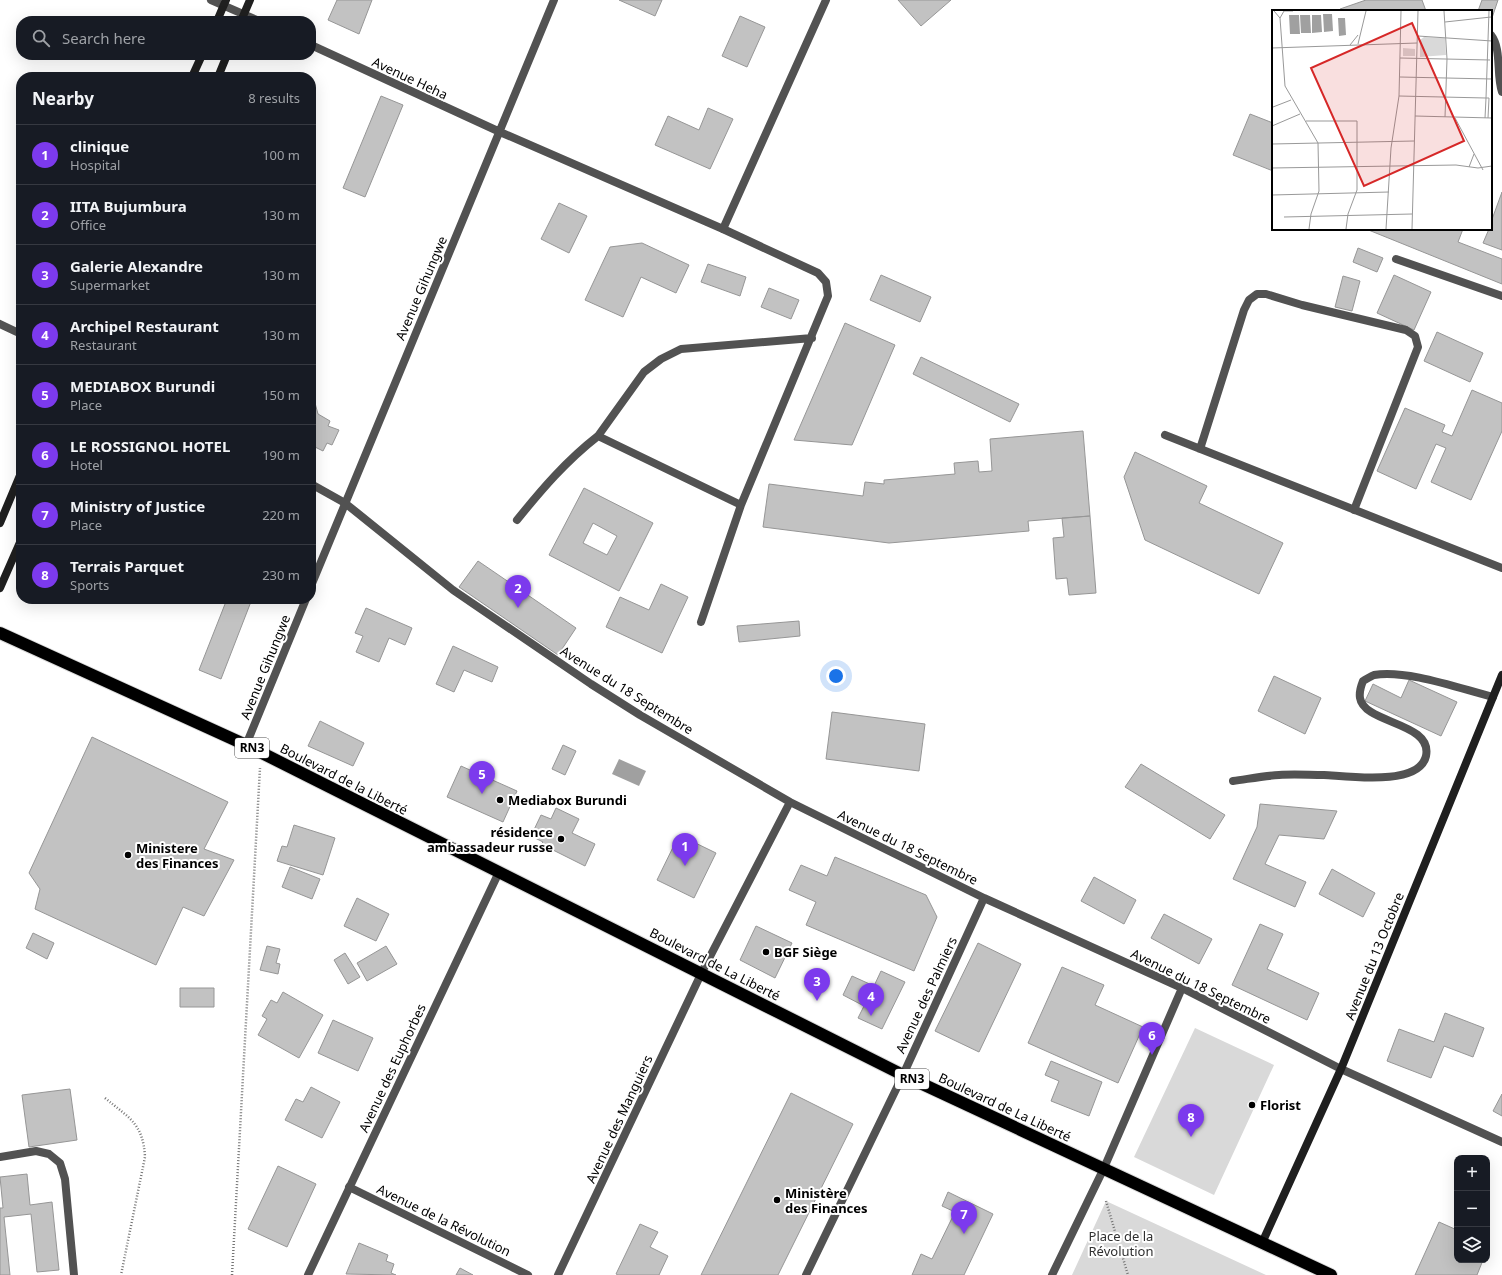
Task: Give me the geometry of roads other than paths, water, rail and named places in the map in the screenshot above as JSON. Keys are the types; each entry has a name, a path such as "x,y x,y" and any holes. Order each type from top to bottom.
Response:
{"highway":[{"name":"Boulevard de la Liberté","path":"0,633 261,752 499,872"},
{"name":"Boulevard de La Liberté","path":"499,872 702,972 903,1075 1331,1275"}],"street":[{"path":"211,0 225,3 241,16"},
{"path":"242,16 250,0"},
{"name":"Avenue Gihungwe","path":"316,574 554,0"},
{"path":"723,229 826,0"},
{"path":"219,16 225,3"},
{"path":"1492,36 1500,48 1499,82 1502,92"},
{"name":"Avenue Heha","path":"316,47 500,132 723,229 818,273 826,282 828,296 812,338 741,505 701,622"},
{"path":"194,72 200,60"},
{"path":"220,72 225,60"},
{"path":"1396,259 1502,296"},
{"path":"1200,449 1244,310 1249,300 1257,294 1266,294 1302,306 1406,330 1415,336 1418,347 1354,510"},
{"path":"0,324 16,332"},
{"path":"517,520 553,476 576,453 598,436 644,372 661,359 681,349 812,338"},
{"path":"1165,435 1502,568"},
{"path":"598,436 741,505"},
{"path":"0,522 16,485"},
{"name":"Avenue du 18 Septembre","path":"316,487 345,503 454,590 591,684 640,715 790,802 984,898 1182,988 1342,1069 1502,1142"},
{"path":"0,588 16,551"},
{"name":"Avenue Gihungwe","path":"246,745 304,604"},
{"path":"1233,781 1278,775 1324,775 1368,779 1411,772 1420,766 1426,758 1426,749 1423,740 1409,729 1366,708 1360,699 1360,689 1363,681 1373,675 1396,675 1418,679 1493,697"},
{"name":"Avenue du 13 Octobre","path":"1262,1243 1342,1069 1502,675"},
{"name":"Avenue des Manguiers","path":"558,1275 702,972 790,802"},
{"name":"Avenue des Euphorbes","path":"308,1275 499,872"},
{"name":"Avenue des Palmiers","path":"806,1275 903,1075 984,898"},
{"path":"1052,1275 1104,1168 1182,988"},
{"path":"0,1157 36,1151 49,1154 60,1163 65,1179 74,1275"},
{"name":"Avenue de la Révolution","path":"349,1187 528,1275"}],"place":[{"name":"IITA Bujumbura","path":"518,608"},
{"name":"MEDIABOX Burundi","path":"482,794"},
{"name":"Mediabox Burundi","path":"500,800"},
{"name":"résidence ambassadeur russe","path":"561,839"},
{"name":"Ministere des Finances","path":"128,855"},
{"name":"clinique","path":"685,866"},
{"name":"BGF Siège","path":"766,952"},
{"name":"Galerie Alexandre","path":"817,1001"},
{"name":"Archipel Restaurant","path":"871,1016"},
{"name":"LE ROSSIGNOL HOTEL","path":"1152,1055"},
{"name":"Florist","path":"1252,1105"},
{"name":"Terrais Parquet","path":"1191,1137"},
{"name":"Ministère des Finances","path":"777,1200"},
{"name":"Ministry of Justice","path":"964,1234"}],"park label":[{"name":"Place de la Révolution","path":"1121,1244"}]}
